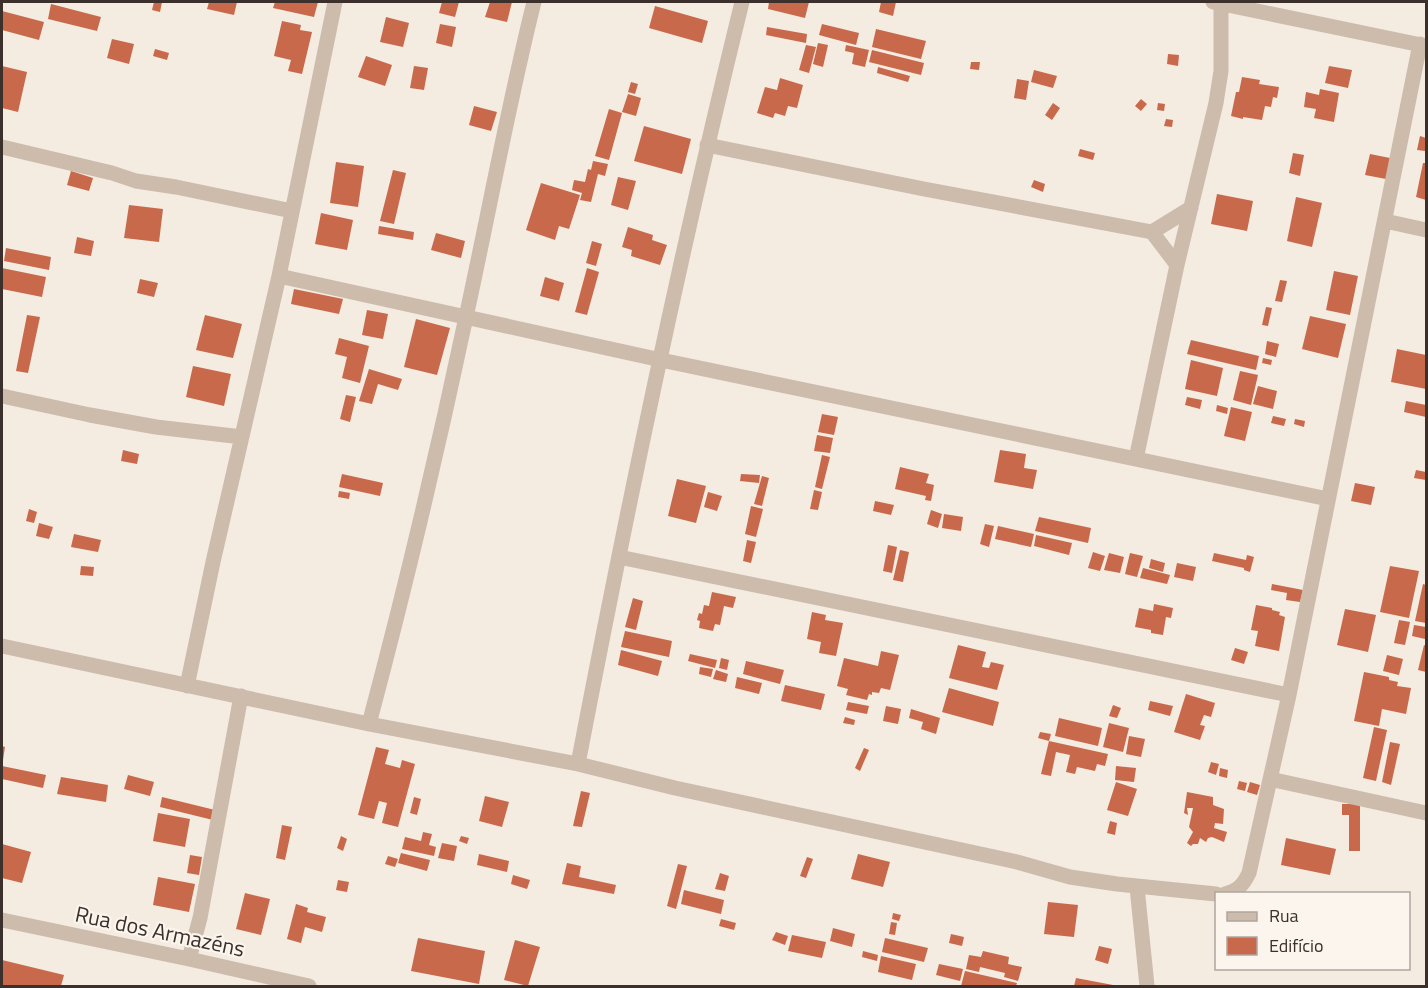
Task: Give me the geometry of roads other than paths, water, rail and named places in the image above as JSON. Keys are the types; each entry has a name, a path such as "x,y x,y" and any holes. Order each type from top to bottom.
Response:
{"street":[{"path":"187,686 279,276 335,2"},
{"path":"369,724 434,466 516,72 534,2"},
{"path":"578,764 619,557 707,145 742,2"},
{"path":"1136,459 1221,71 1222,23 1218,2 1423,45 1289,695 1249,873 1244,883 1232,892"},
{"path":"707,145 1152,232 1177,265"},
{"path":"2,147 112,173 136,181 177,187 292,211"},
{"path":"1152,232 1191,208"},
{"path":"1385,221 1426,230"},
{"path":"279,276 661,360 1328,499"},
{"path":"2,396 156,427 242,437"},
{"path":"619,557 1289,695"},
{"path":"2,646 369,724 578,764 675,788 1017,862 1071,877 1137,887 1215,894"},
{"path":"189,959 200,918 241,696"},
{"path":"1270,779 1426,813"},
{"path":"1137,887 1147,987"},
{"name":"Rua dos Armazéns","path":"2,920 309,987"}]}
